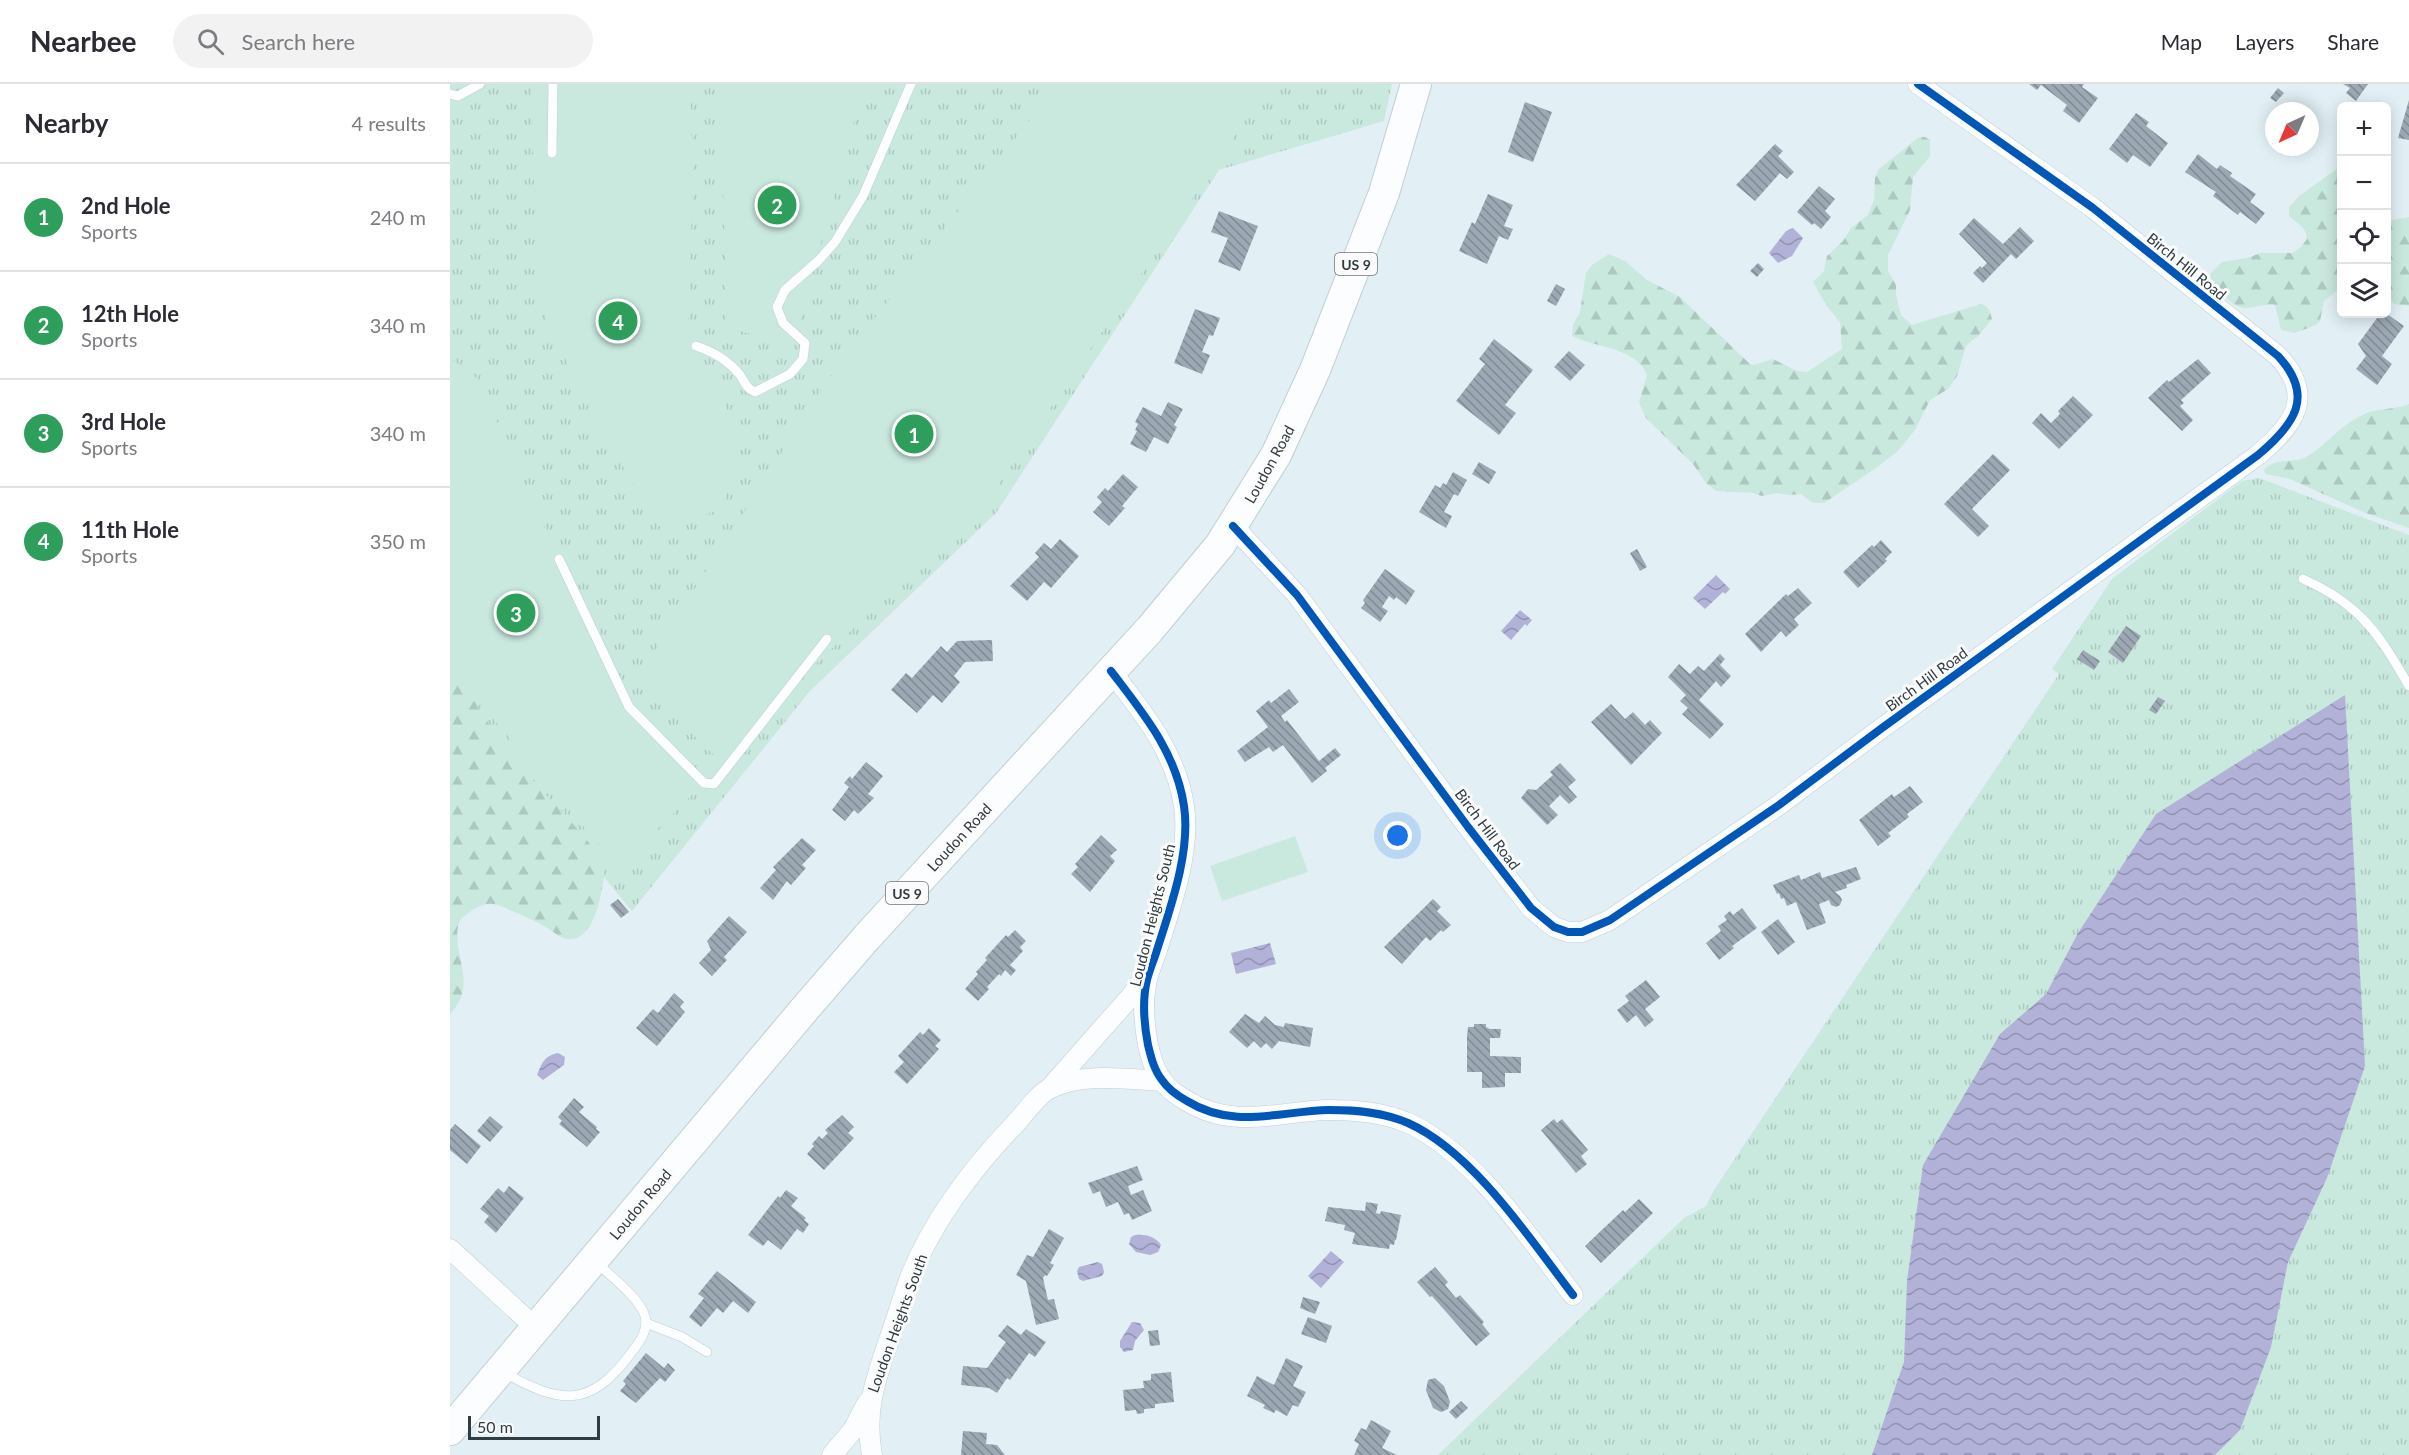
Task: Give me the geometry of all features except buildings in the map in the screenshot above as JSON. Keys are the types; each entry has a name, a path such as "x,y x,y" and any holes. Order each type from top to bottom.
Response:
{"main road":[{"name":"US 9","path":"1384,193 1416,84"},
{"name":"US 9","path":"1384,193 1412,135 1432,84"},
{"name":"Loudon Road","path":"450,1430 867,937 1193,579 1233,526 1256,490 1290,426 1384,193"}],"street":[{"name":"Birch Hill Road","path":"1233,526 1297,595 1468,827 1531,908 1554,927 1568,932 1582,932 1610,920 1779,805 2258,455 2283,433 2295,413 2298,397 2296,383 2292,373 2278,356 2093,208 1918,84"},
{"name":"Loudon Heights South","path":"1111,671 1157,732 1171,760 1184,803 1185,835 1181,860 1145,993 1145,1026 1150,1056 1162,1081 1190,1103 1216,1115 1240,1118 1328,1110 1348,1111 1384,1115 1420,1129 1451,1152 1494,1195 1573,1295"},
{"name":"Loudon Heights South","path":"872,1455 868,1421 871,1393 911,1275 927,1241 970,1176 1132,995 1150,970"},
{"name":"Loudon Heights South","path":"1048,1090 1065,1083 1083,1080 1113,1078 1162,1081"},
{"path":"450,1249 536,1328"},
{"path":"832,1455 853,1430 871,1393"}],"lane":[{"path":"450,94 458,96 480,84"},
{"path":"552,153 553,84"},
{"path":"696,346 712,351 725,360 741,376 748,389 755,392 790,374 803,359 805,343 783,323 777,307 785,290 818,261 835,242 863,196 911,84"},
{"path":"559,560 629,707 704,783 714,784 827,639"},
{"path":"2302,579 2337,596 2369,624 2383,642 2409,686"},
{"path":"500,1370 541,1391 557,1396 581,1395 601,1386 617,1370 642,1337 646,1323 637,1302 593,1260"},
{"path":"646,1323 682,1337 707,1352"}],"green space":[{"path":"450,84 1392,84 1384,121 1219,170 996,513 810,691 632,911 450,691"},
{"path":"531,84 690,84 693,168 688,340 696,346 743,442 721,510 660,527 597,424 538,302"},
{"path":"720,84 864,84 793,347 727,327"},
{"path":"1058,84 1270,84 984,506 716,757 636,680 840,362"},
{"path":"1919,137 1930,140 1930,156 1913,177 1910,210 1888,255 1888,271 1896,284 1901,315 1912,325 1981,304 1990,312 1992,319 1966,346 1957,376 1948,389 1930,400 1915,430 1898,451 1824,503 1813,503 1801,494 1777,493 1762,496 1752,493 1716,491 1706,483 1693,464 1646,418 1639,403 1647,375 1642,366 1625,354 1572,336 1573,325 1580,312 1586,273 1592,265 1609,254 1625,261 1647,280 1680,297 1750,364 1754,365 1773,359 1797,371 1807,372 1842,349 1840,322 1826,305 1813,282 1824,271 1827,256 1843,241 1851,228 1868,215 1874,200 1875,177 1879,169"},
{"path":"2337,169 2337,290 2324,301 2320,321 2316,325 2295,333 2281,330 2275,305 2240,307 2226,298 2210,282 2211,273 2222,262 2261,253 2292,253 2301,247 2307,235 2301,226 2289,216 2289,207 2299,196"},
{"path":"2409,217 2409,306 2394,304 2391,300 2391,220"},
{"path":"450,358 478,379 614,683 704,783 618,868 450,667"},
{"path":"2409,404 2409,528 2363,512 2290,479 2266,474 2264,470 2273,463 2308,456 2349,423 2364,414"},
{"path":"2259,478 2409,535 2409,1455 1438,1455 1684,1218 1706,1206 1714,1190 2059,674 2052,669 2112,579 2242,481"},
{"path":"450,674 468,693 514,759 584,836 605,864 603,886 596,913 591,925 583,934 574,939 563,938 538,923 493,904 480,906 461,919 457,935 464,982 461,997 450,1014"},
{"path":"1295,836 1308,872 1222,901 1210,866"}],"water":[{"path":"1793,228 1803,238 1792,256 1778,263 1769,253 1786,231"},
{"path":"1716,575 1730,589 1725,594 1723,592 1705,609 1693,598"},
{"path":"1520,610 1532,620 1527,626 1525,624 1511,640 1501,631"},
{"path":"2345,695 2365,1066 2327,1178 2288,1262 2271,1347 2240,1430 2215,1455 1872,1455 1904,1362 1907,1281 1923,1165 2000,1034 2046,994 2078,933 2156,814"},
{"path":"1270,943 1276,964 1236,974 1231,953"},
{"path":"558,1053 565,1057 564,1065 543,1080 537,1075 542,1064 547,1058"},
{"path":"1146,1235 1156,1240 1161,1245 1158,1252 1150,1255 1136,1252 1129,1244 1131,1237"},
{"path":"1331,1251 1344,1262 1321,1288 1308,1276"},
{"path":"1098,1262 1102,1264 1104,1272 1102,1276 1083,1281 1079,1279 1077,1271 1079,1267"},
{"path":"1132,1322 1140,1323 1144,1330 1135,1341 1133,1350 1124,1352 1120,1347 1120,1341"}],"cycle path":[{"path":"1233,526 1297,595 1468,827 1531,908 1554,927 1568,932 1582,932 1610,920 1779,805 2258,455 2282,432 2296,409 2298,397 2296,384 2278,356 2093,208 1918,84"},
{"path":"1111,671 1157,734 1174,768 1184,806 1185,842 1182,861 1144,996 1148,1045 1155,1068 1164,1083 1187,1101 1222,1115 1257,1117 1310,1111 1349,1110 1379,1114 1408,1123 1432,1136 1477,1175 1499,1199 1573,1295"}],"place":[{"name":"12th Hole","path":"777,205"},
{"name":"11th Hole","path":"618,321"},
{"name":"2nd Hole","path":"914,434"},
{"name":"3rd Hole","path":"516,613"}]}
